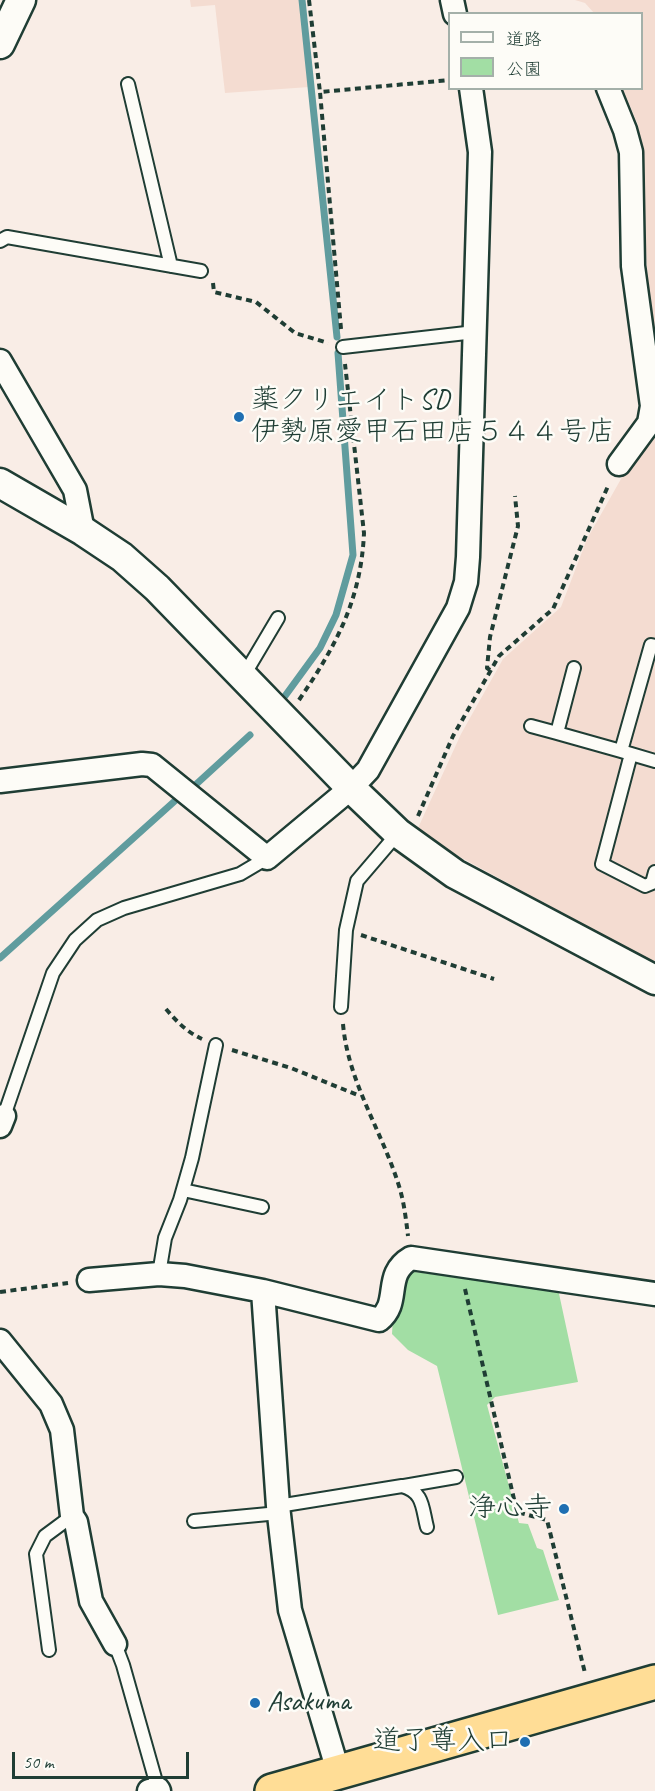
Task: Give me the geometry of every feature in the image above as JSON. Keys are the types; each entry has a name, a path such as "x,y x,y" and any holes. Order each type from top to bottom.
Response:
{"highway":[{"path":"272,1791 655,1682"}],"street":[{"path":"0,44 11,11"},
{"path":"0,781 142,764 152,765 267,858 351,789 368,770 458,608 466,582 480,152 471,90"},
{"path":"609,90 631,152 633,266 652,406 648,423 619,464"},
{"path":"0,361 75,490 83,531"},
{"path":"0,483 83,531 122,557 157,588 351,789 403,837 455,874 655,980"},
{"path":"89,1280 159,1275 185,1276 263,1291 379,1320 388,1313 396,1270 403,1262 411,1258 655,1294"},
{"path":"263,1291 279,1510 290,1610 338,1772"},
{"path":"0,1341 51,1404 62,1430 72,1516 76,1522 91,1601 115,1644"}],"lane":[{"path":"128,84 171,266"},
{"path":"0,241 7,237 201,272"},
{"path":"343,347 475,332"},
{"path":"243,677 278,618"},
{"path":"655,646 651,645 602,864 645,886 652,883 655,872"},
{"path":"556,733 574,668"},
{"path":"531,726 655,761"},
{"path":"341,1007 346,930 357,881 403,837"},
{"path":"2,1121 53,973 75,940 97,920 124,908 240,874 267,858"},
{"path":"159,1275 165,1238 192,1158 216,1045"},
{"path":"183,1190 262,1207"},
{"path":"194,1521 279,1510 456,1477"},
{"path":"402,1486 412,1489 419,1497 427,1527"},
{"path":"49,1650 36,1554 45,1536 72,1516"},
{"path":"115,1644 123,1665 155,1790"}],"path":[{"path":"286,720 339,636 357,587 363,560 364,533 309,0"},
{"path":"320,92 448,80"},
{"path":"214,292 256,302 295,333 343,347"},
{"path":"403,837 453,736 499,656 554,609 585,535 619,464"},
{"path":"490,670 487,668 490,637 518,526 514,496"},
{"path":"346,930 494,979"},
{"path":"341,1007 345,1045 361,1096 398,1185 404,1207 411,1258"},
{"path":"166,1009 191,1034 216,1045 291,1068 361,1096"},
{"path":"459,1265 517,1512 547,1520 592,1701"},
{"path":"0,1292 89,1280"}],"shaded area":[{"path":"190,0 299,0 309,87 225,93 215,5 191,7"},
{"path":"575,0 655,0 655,388 638,125 623,90 643,90 643,12 593,12 585,3"},
{"path":"655,412 655,963 427,839 418,828 461,734 503,659 561,607 587,539 634,456"}],"green space":[{"path":"406,1271 558,1289 578,1382 495,1397 487,1405 519,1523 528,1524 537,1548 543,1550 559,1600 498,1615 437,1366 408,1350 392,1334 395,1283"}],"waterway":[{"path":"302,0 337,337"},
{"path":"285,696 320,648 336,615 353,555 338,353"},
{"path":"192,788 250,735"},
{"path":"0,958 177,799"}],"place":[{"name":"薬クリエイトSD 伊勢原愛甲石田店５４４号店","path":"239,417"},
{"name":"浄心寺","path":"564,1509"},
{"name":"Asakuma","path":"255,1703"},
{"name":"道了尊入口","path":"525,1742"}]}
